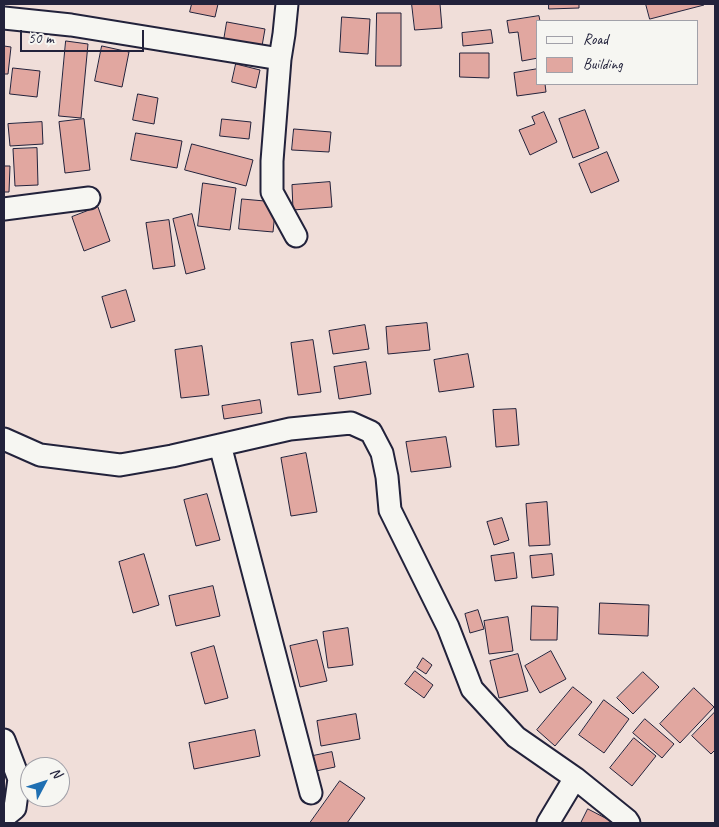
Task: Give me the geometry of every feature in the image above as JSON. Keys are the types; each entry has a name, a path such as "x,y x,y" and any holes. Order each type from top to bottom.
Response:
{"street":[{"path":"287,4 280,59 272,161 272,192 296,236"},
{"path":"4,18 71,25 280,59"},
{"path":"4,209 89,198"},
{"path":"4,439 40,455 120,465 172,456 290,429 351,423 371,432 382,452 390,510 448,627 472,689 516,737 576,778 629,823"},
{"path":"220,445 311,794"},
{"path":"4,740 20,779 15,808 4,818"},
{"path":"548,823 576,778"}],"building":[{"path":"192,4 218,4 215,17 190,12"},
{"path":"412,4 440,4 442,28 415,30"},
{"path":"549,4 579,4 579,8 549,9"},
{"path":"646,4 704,4 704,5 650,19"},
{"path":"377,13 401,13 401,66 376,66"},
{"path":"539,16 540,20 536,20 536,58 522,61 518,32 509,33 507,21"},
{"path":"342,17 370,19 368,54 340,52"},
{"path":"227,22 265,29 262,46 224,40"},
{"path":"491,30 493,43 463,46 462,33"},
{"path":"66,41 88,44 81,118 59,116"},
{"path":"4,46 11,47 8,74 4,74"},
{"path":"102,46 129,52 122,87 95,81"},
{"path":"460,53 489,53 489,78 460,77"},
{"path":"236,64 260,70 256,88 232,82"},
{"path":"13,68 40,71 37,97 10,94"},
{"path":"536,69 536,85 545,85 546,92 517,96 514,73"},
{"path":"138,94 158,98 154,124 133,120"},
{"path":"585,110 599,148 573,158 559,119"},
{"path":"544,112 557,142 530,155 519,130 535,124 532,117"},
{"path":"84,119 90,170 65,173 59,122"},
{"path":"222,119 251,122 249,139 220,136"},
{"path":"42,122 43,144 10,146 8,124"},
{"path":"294,129 331,132 329,152 292,150"},
{"path":"136,133 182,141 177,168 131,160"},
{"path":"192,144 253,160 246,186 185,170"},
{"path":"37,148 38,185 15,186 13,149"},
{"path":"607,152 619,181 591,193 579,164"},
{"path":"4,166 10,166 9,192 4,192"},
{"path":"330,182 332,207 293,210 292,185"},
{"path":"203,183 236,188 230,230 198,226"},
{"path":"242,199 276,202 273,232 239,229"},
{"path":"98,207 110,241 84,251 72,217"},
{"path":"192,214 205,269 186,274 173,219"},
{"path":"169,220 175,266 153,269 146,223"},
{"path":"126,290 135,321 111,328 102,297"},
{"path":"427,323 430,350 388,354 386,327"},
{"path":"365,325 369,349 333,354 329,331"},
{"path":"313,340 321,392 298,395 291,343"},
{"path":"202,346 209,395 181,398 175,350"},
{"path":"468,354 474,387 439,392 434,360"},
{"path":"366,362 371,394 339,399 334,367"},
{"path":"260,400 262,413 224,419 222,406"},
{"path":"516,409 519,445 496,447 493,410"},
{"path":"446,437 451,467 411,472 406,442"},
{"path":"306,453 317,512 291,516 281,458"},
{"path":"207,494 220,540 196,546 184,500"},
{"path":"547,502 550,545 529,546 526,504"},
{"path":"502,518 509,540 494,545 487,522"},
{"path":"514,553 517,578 495,581 491,556"},
{"path":"144,554 159,605 133,613 119,562"},
{"path":"552,554 554,575 532,578 530,556"},
{"path":"213,586 220,616 176,626 169,596"},
{"path":"600,603 649,605 648,636 599,634"},
{"path":"532,606 558,607 557,640 531,640"},
{"path":"478,610 484,629 470,633 465,614"},
{"path":"508,617 513,651 489,654 484,621"},
{"path":"348,628 353,665 328,668 323,632"},
{"path":"317,640 327,681 300,687 290,646"},
{"path":"214,646 228,698 205,704 191,653"},
{"path":"551,651 566,679 540,693 525,666"},
{"path":"518,654 528,691 499,698 490,661"},
{"path":"423,658 432,665 426,674 417,668"},
{"path":"415,671 433,685 424,698 405,684"},
{"path":"643,672 659,687 633,714 617,698"},
{"path":"573,687 592,702 555,746 537,730"},
{"path":"694,688 714,707 680,743 660,724"},
{"path":"604,700 629,719 604,753 579,735"},
{"path":"715,712 715,750 711,754 692,736"},
{"path":"356,714 360,739 321,746 317,721"},
{"path":"645,719 674,744 662,758 633,733"},
{"path":"255,730 260,756 194,769 189,743"},
{"path":"634,738 656,756 632,786 610,768"},
{"path":"332,752 335,767 311,772 308,757"},
{"path":"340,781 365,798 347,823 310,823"},
{"path":"588,809 611,821 610,823 581,823"}]}
